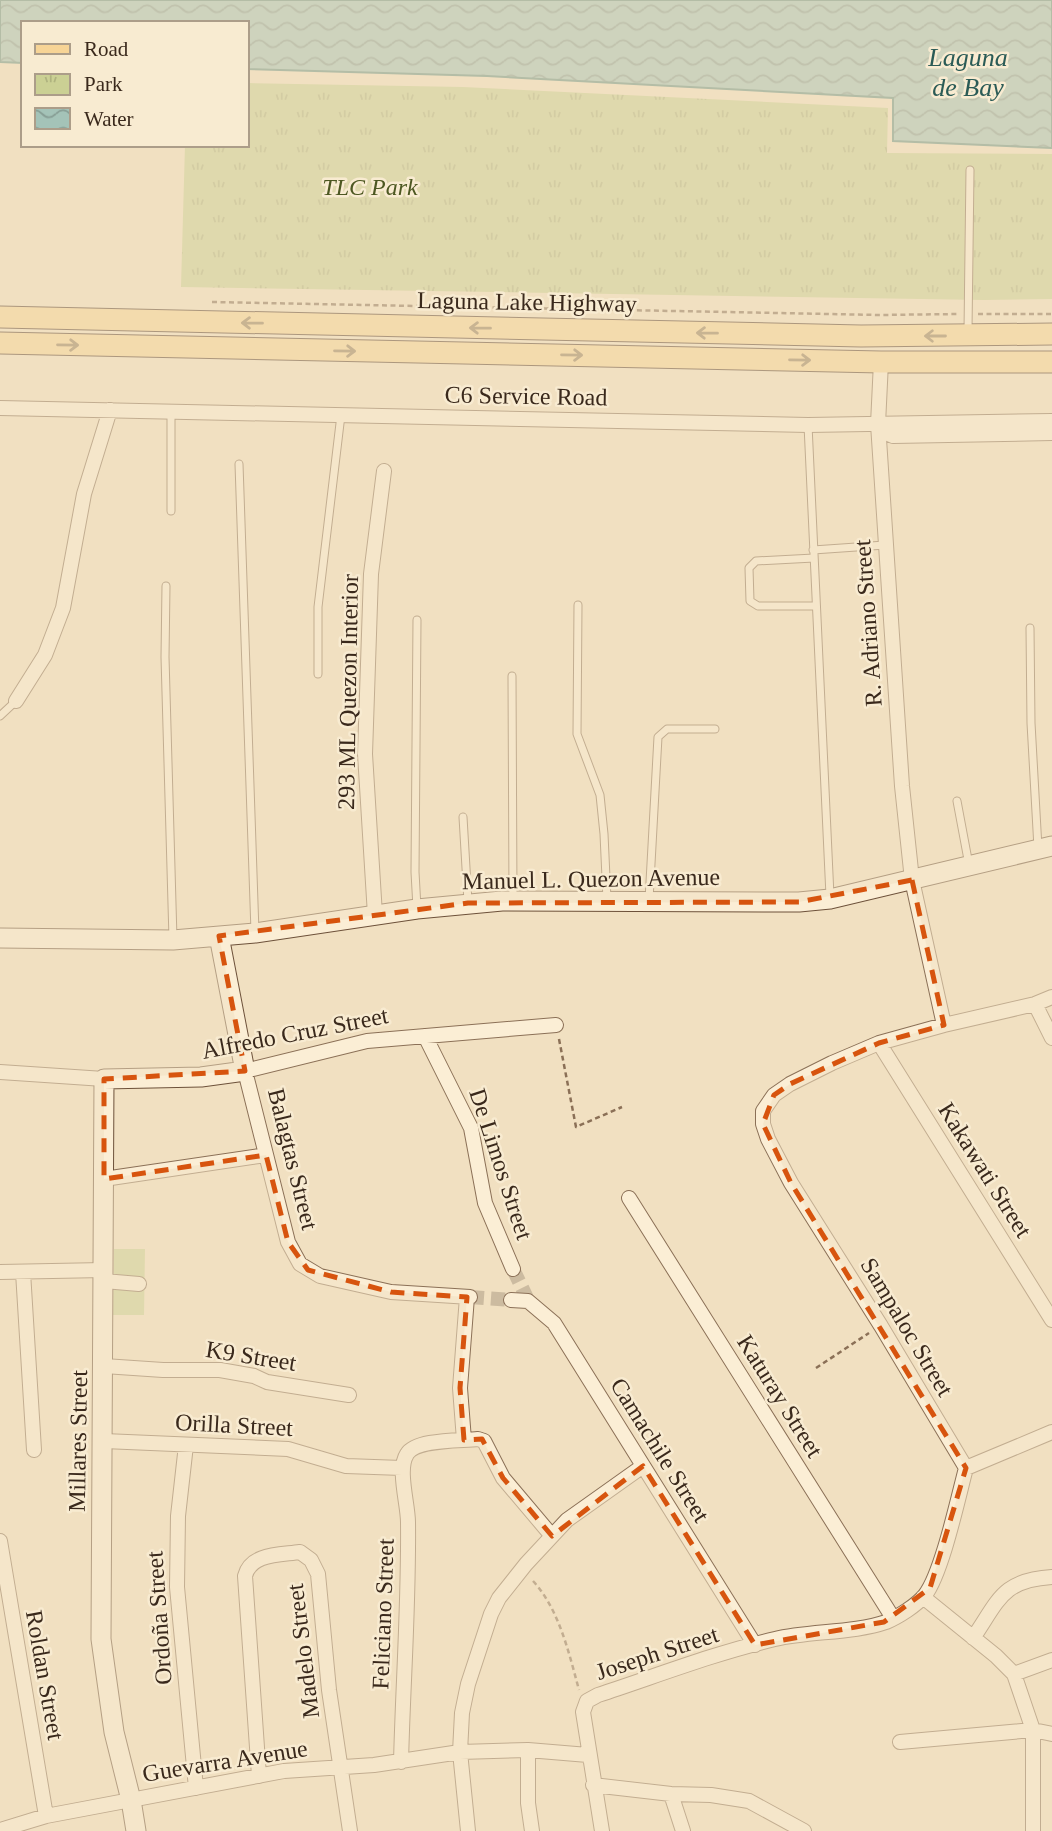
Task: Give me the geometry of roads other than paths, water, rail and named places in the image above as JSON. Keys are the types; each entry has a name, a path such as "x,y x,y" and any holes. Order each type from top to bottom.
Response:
{"main road":[{"name":"Laguna Lake Highway","path":"0,317 847,336 968,325 1052,334"},
{"path":"0,343 880,370 1052,362"},
{"name":"Manuel L. Quezon Avenue","path":"0,938 173,940 255,933 468,903 830,900 1045,847"},
{"name":"Balagtas Street","path":"219,936 245,1071"},
{"name":"Alfredo Cruz Street","path":"104,1079 201,1077 245,1071"},
{"name":"Millares Street","path":"104,1079 101,1639 114,1732 136,1831"}],"street":[{"name":"R. Adriano Street","path":"880,370 878,418 902,786 912,880 944,1025"},
{"name":"C6 Service Road","path":"0,408 808,425 878,418 1052,421"},
{"path":"16,701 45,655 63,608 84,494 110,410"},
{"path":"878,418 884,432 893,436 1052,433"},
{"name":"293 ML Quezon Interior","path":"375,915 365,754 371,574 384,471"},
{"name":"Sampaloc Street","path":"966,1468 791,1183 762,1124 763,1111 774,1095 832,1063 879,1044 944,1025 1035,1004 1052,997"},
{"path":"1035,1004 1052,1038"},
{"name":"Alfredo Cruz Street","path":"245,1071 367,1041 556,1025"},
{"name":"De Limos Street","path":"425,1036 471,1128 485,1203 513,1269"},
{"name":"Kakawati Street","path":"879,1044 1052,1320"},
{"name":"Balagtas Street","path":"245,1071 288,1242 295,1257 308,1270 320,1276 391,1292 468,1297 460,1388 464,1440"},
{"name":"Alfredo Cruz Street","path":"0,1072 104,1079"},
{"path":"104,1179 267,1155"},
{"name":"Katuray Street","path":"629,1198 893,1618"},
{"path":"0,1272 104,1276 139,1284"},
{"path":"23,1272 34,1450"},
{"name":"Camachile Street","path":"511,1300 527,1299 554,1323 755,1644"},
{"name":"K9 Street","path":"104,1366 220,1370 254,1376 267,1382 349,1395"},
{"path":"755,1644 791,1636 873,1625 893,1618 923,1597 937,1570 966,1468 1052,1432"},
{"path":"402,1468 407,1453 424,1443 478,1439 484,1441 503,1478 552,1536"},
{"name":"Orilla Street","path":"104,1441 288,1449 346,1466 402,1468"},
{"name":"Ordoña Street","path":"186,1445 178,1516 177,1587 196,1788"},
{"path":"468,1831 460,1752 463,1713 468,1684 484,1632 499,1598 521,1569 567,1520 643,1466"},
{"name":"Feliciano Street","path":"401,1762 408,1555 408,1516 402,1468"},
{"name":"Roldan Street","path":"0,1541 46,1815"},
{"name":"Madelo Street","path":"258,1776 244,1588 247,1567 264,1557 300,1552 307,1555 316,1566 329,1690 342,1767"},
{"path":"973,1637 1009,1588 1027,1580 1052,1577"},
{"path":"923,1597 1014,1674 1033,1730 1032,1831"},
{"name":"Joseph Street","path":"602,1831 583,1712 587,1701 597,1695 755,1644"},
{"path":"1014,1674 1052,1660"},
{"path":"901,1742 1033,1730 1052,1734"},
{"path":"527,1750 528,1803 532,1831"},
{"name":"Guevarra Avenue","path":"0,1830 46,1815 284,1772 401,1762 460,1752 527,1750 588,1755"},
{"path":"342,1767 350,1831"},
{"path":"593,1785 749,1801 804,1831"},
{"path":"671,1794 683,1831"},
{"path":"771,1831 776,1816"}],"lane":[{"path":"968,325 970,170"},
{"path":"171,411 171,511"},
{"path":"318,674 318,607 341,415"},
{"path":"808,425 830,900"},
{"path":"239,464 255,933"},
{"path":"816,606 758,606 750,601 749,568 756,561 885,545"},
{"path":"166,586 165,657 173,940"},
{"path":"578,605 578,734 600,795 607,901"},
{"path":"417,620 417,909"},
{"path":"1030,628 1030,710 1045,847"},
{"path":"512,676 513,901"},
{"path":"0,716 16,701"},
{"path":"649,901 658,737 667,729 715,729"},
{"path":"957,801 969,866"},
{"path":"463,817 468,903"}],"water":[{"name":"Laguna de Bay","path":"0,0 1052,0 1052,148 893,141 893,98 487,76 248,69 248,21 21,21 21,63 0,62"}],"tunnel":[{"path":"513,1269 527,1298"},
{"path":"470,1297 511,1300"}],"park label":[{"name":"TLC Park","path":"370,187"}]}
